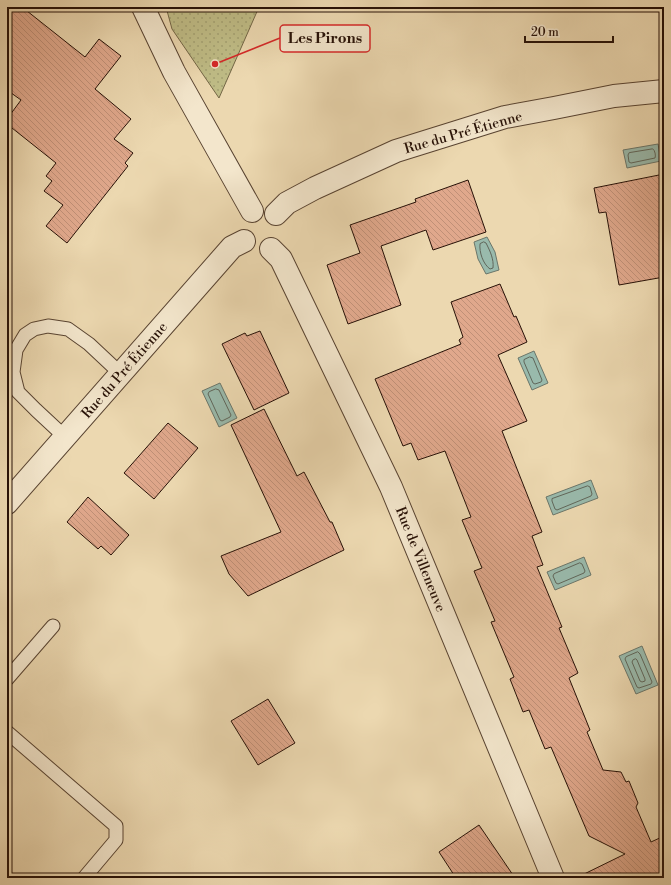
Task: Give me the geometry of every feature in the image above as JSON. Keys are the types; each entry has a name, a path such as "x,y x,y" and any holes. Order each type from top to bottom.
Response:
{"street":[{"path":"143,7 174,72 252,211"},
{"name":"Rue du Pré Étienne","path":"276,214 287,203 315,188 396,151 505,116 614,96 664,91"},
{"path":"256,209 270,210 276,214 282,226 282,233 276,245 264,251 257,251 251,248 242,238 240,231 244,217 256,209"},
{"name":"Rue du Pré Étienne","path":"7,503 232,247 244,241"},
{"name":"Rue de Villeneuve","path":"271,248 281,259 391,487 553,878"}],"lane":[{"path":"65,436 18,392 11,382 16,350 25,335 34,329 48,326 68,329 89,344 121,374"},
{"path":"7,679 53,626"},
{"path":"7,732 116,826 116,840 84,878"}],"shaded area":[{"path":"166,7 259,7 219,98 172,29"}],"water":[{"path":"658,144 661,161 627,168 623,150"},
{"path":"487,237 495,252 499,270 486,274 478,259 474,242"},
{"path":"534,351 548,383 532,390 518,358"},
{"path":"220,383 237,418 219,427 202,391"},
{"path":"591,480 598,498 553,515 546,497"},
{"path":"584,557 591,575 555,590 547,572"},
{"path":"642,646 658,685 636,694 619,656"}],"building":[{"path":"7,7 22,7 85,57 99,39 121,56 95,89 131,119 114,139 133,153 125,163 128,166 67,243 46,226 63,205 44,191 52,181 46,176 56,163 7,124 7,119 21,100 7,90"},
{"path":"664,174 664,277 619,285 606,212 599,213 594,188"},
{"path":"468,180 486,232 433,250 426,230 381,246 401,305 348,324 327,265 360,253 350,225 416,202 415,199"},
{"path":"500,284 514,317 516,316 527,342 498,355 527,421 502,431 542,532 532,536 543,565 537,567 562,627 559,628 578,673 569,678 590,730 587,732 603,770 621,772 626,782 629,781 638,803 636,807 651,842 664,836 664,878 576,878 625,854 589,836 551,747 545,749 529,710 523,712 510,679 514,677 491,622 495,621 474,571 482,568 462,520 471,517 445,451 418,460 411,443 403,446 375,379 461,344 459,340 463,337 451,302"},
{"path":"260,331 289,393 254,410 222,344 245,333 247,336"},
{"path":"264,409 297,476 304,472 330,522 332,522 344,550 248,596 229,574 221,556 281,532 231,425"},
{"path":"168,423 198,448 154,499 124,473"},
{"path":"88,497 129,535 111,555 101,546 98,549 67,522"},
{"path":"268,699 295,743 258,765 231,721"},
{"path":"479,825 515,878 456,878 439,852"}],"place":[{"name":"Les Pirons","path":"215,64"}]}
